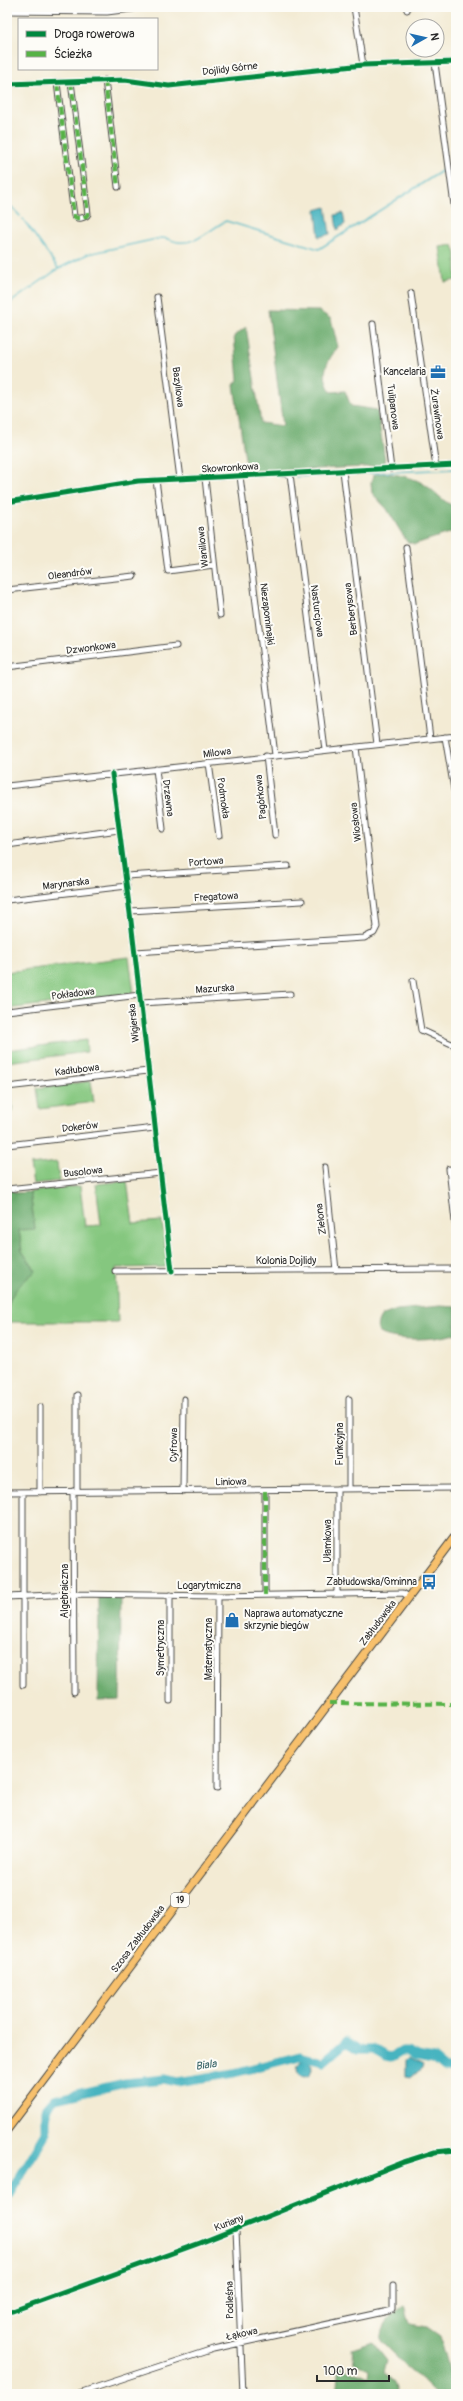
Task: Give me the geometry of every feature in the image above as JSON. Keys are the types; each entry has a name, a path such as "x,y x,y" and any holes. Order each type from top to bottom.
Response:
{"highway":[{"name":"Zabłudowska","path":"329,1703 456,1534"},
{"name":"Szosa Zabłudowska","path":"7,2130 329,1703"}],"street":[{"path":"7,11 106,10 147,7"},
{"path":"354,7 363,64"},
{"name":"Dojlidy Górne","path":"7,84 125,80 168,86 363,64 456,62"},
{"path":"435,63 456,220"},
{"path":"106,80 118,187"},
{"path":"57,82 74,216 77,218 85,217 88,214 71,82"},
{"name":"Żurawinowa","path":"411,293 436,467"},
{"name":"Bazyliowa","path":"157,297 180,479"},
{"name":"Tulipanowa","path":"373,324 392,469"},
{"name":"Skowronkowa","path":"7,502 138,481 456,465"},
{"name":"Berberysowa","path":"343,471 377,744"},
{"name":"Nasturcjowa","path":"290,474 325,750"},
{"name":"Niezapominajki","path":"240,476 275,755"},
{"name":"Waniliowa","path":"205,478 220,615"},
{"path":"156,480 168,571 214,565"},
{"path":"406,547 430,738"},
{"name":"Oleandrów","path":"7,590 134,576"},
{"name":"Dzwonkowa","path":"7,667 176,646"},
{"name":"Milowa","path":"7,786 456,736"},
{"path":"445,737 456,801"},
{"name":"Wiosłowa","path":"135,952 364,938 374,933 377,927 374,895 356,747"},
{"name":"Pagórkowa","path":"266,756 274,835"},
{"name":"Podmokła","path":"209,763 219,836"},
{"name":"Drzewna","path":"156,769 163,829"},
{"name":"Wigierska","path":"112,774 126,876 172,1270"},
{"path":"7,845 119,830"},
{"name":"Portowa","path":"126,876 288,866"},
{"name":"Marynarska","path":"7,900 127,886"},
{"name":"Fregatowa","path":"130,911 302,901"},
{"path":"413,981 421,1030 456,1046"},
{"name":"Pokładowa","path":"7,1011 140,994"},
{"name":"Mazurska","path":"141,1003 290,994"},
{"name":"Kadłubowa","path":"7,1087 148,1071"},
{"name":"Dokerów","path":"7,1145 155,1128"},
{"name":"Zielona","path":"325,1166 336,1270"},
{"path":"449,1169 456,1230"},
{"name":"Busolowa","path":"7,1189 161,1173"},
{"name":"Kolonia Dojlidy","path":"116,1271 456,1269"},
{"name":"Algebraiczna","path":"74,1692 77,1395"},
{"name":"Cyfrowa","path":"183,1491 184,1399"},
{"name":"Funkcyjna","path":"349,1399 349,1489"},
{"path":"40,1407 40,1492"},
{"name":"Liniowa","path":"7,1492 456,1488"},
{"name":"Ułamkowa","path":"337,1489 337,1594"},
{"path":"265,1490 265,1595"},
{"path":"23,1492 23,1685"},
{"name":"Logarytmiczna","path":"7,1597 74,1594 218,1596 404,1593 410,1597"},
{"name":"Symetryczna","path":"170,1596 170,1701"},
{"name":"Matematyczna","path":"217,1788 218,1596"},
{"name":"Kuriany","path":"7,2313 236,2230 404,2162 435,2152 456,2150"},
{"name":"Podleśna","path":"236,2230 243,2394"},
{"name":"Łąkowa","path":"76,2394 213,2349 393,2310 393,2286"}],"green space":[{"path":"453,245 456,254 456,280 445,282 440,247"},
{"path":"268,310 319,311 331,319 338,347 330,358 326,368 325,374 328,386 331,392 345,391 351,406 377,410 386,466 247,472 234,385 238,380 234,336 246,327 261,423 283,426"},
{"path":"381,473 412,478 428,487 448,503 456,507 456,531 415,544 407,542 387,509 372,493 371,483 374,475"},
{"path":"129,957 134,993 7,1009 7,972"},
{"path":"86,1040 87,1052 7,1062 7,1050"},
{"path":"91,1081 94,1102 40,1109 37,1088"},
{"path":"11,1091 13,1112 7,1113 7,1092"},
{"path":"57,1162 59,1181 33,1184 30,1165"},
{"path":"127,1181 133,1223 162,1221 167,1263 165,1267 116,1268 118,1322 7,1322 7,1313 14,1292 36,1271 22,1251 19,1230 35,1228 30,1192 80,1186 85,1226 101,1225 96,1184"},
{"path":"13,1190 14,1193 30,1192 35,1229 19,1230 22,1251 36,1271 19,1286 12,1295 7,1306 7,1191"},
{"path":"440,1306 456,1307 456,1333 440,1337 407,1339 387,1336 378,1331 378,1322 381,1316 397,1310"},
{"path":"99,1597 121,1597 120,1700 98,1701"},
{"path":"405,2305 410,2324 427,2327 440,2336 456,2394 435,2394 381,2341 382,2330 388,2320"},
{"path":"373,2342 387,2360 384,2373 394,2382 398,2394 336,2394 339,2366 368,2378 369,2370 354,2363 352,2349"}],"water":[{"path":"326,207 330,234 319,237 316,210"},
{"path":"343,213 345,224 337,230 335,215"},
{"path":"409,2058 423,2065 422,2068 412,2077 406,2076 406,2061"},
{"path":"305,2061 311,2063 313,2069 311,2075 305,2077 299,2075 297,2069 299,2063"}],"waterway":[{"path":"7,305 58,269 88,254 161,238 178,242 191,241 198,239 226,221 319,249 445,169"},
{"path":"7,195 8,201"},
{"path":"7,202 20,216"},
{"path":"23,219 58,268"},
{"path":"347,474 456,469"},
{"path":"296,477 338,474"},
{"name":"Biala","path":"7,2198 46,2133 46,2109 55,2099 125,2083 164,2079 177,2082 234,2073 300,2056 323,2062 346,2042 358,2049 374,2049 386,2056 392,2057 402,2051 407,2051 417,2056 433,2059 445,2069 456,2069"},
{"name":"Biala","path":"253,2069 259,2061"}],"marked path":[{"path":"105,80 118,187"},
{"path":"57,83 74,216 81,218 88,214 71,82"},
{"path":"265,1490 265,1595"},
{"path":"329,1703 456,1704"}],"cycle path":[{"path":"7,84 125,80 169,86 363,65 456,62"},
{"path":"7,502 138,481 456,465"},
{"path":"112,774 131,921 172,1271"},
{"path":"7,2313 200,2243 404,2162 435,2152 456,2150"}],"place":[{"name":"Kancelaria","path":"438,372"},
{"name":"Zabłudowska/Gminna","path":"429,1582"},
{"name":"Naprawa automatyczne skrzynie biegów","path":"232,1620"}]}
